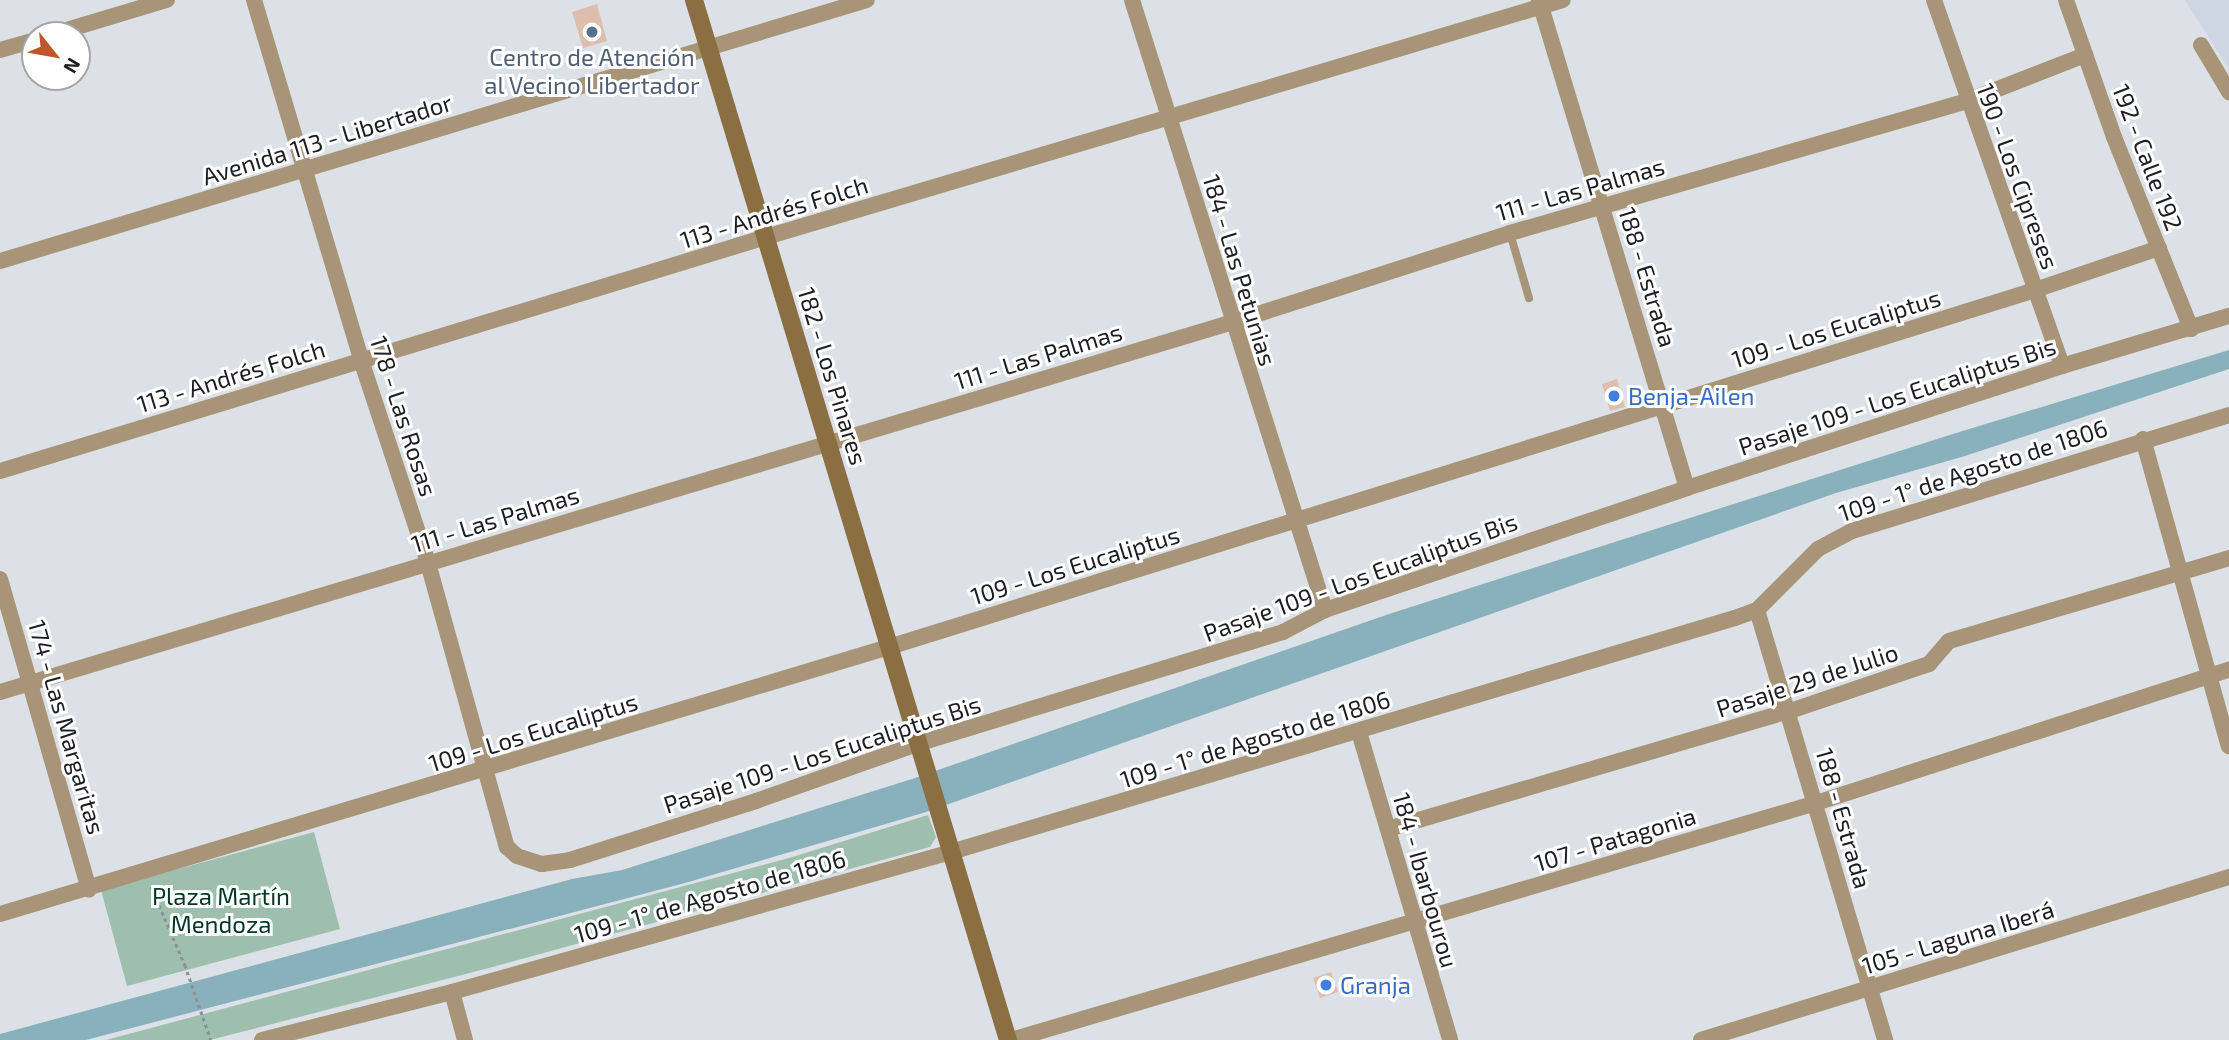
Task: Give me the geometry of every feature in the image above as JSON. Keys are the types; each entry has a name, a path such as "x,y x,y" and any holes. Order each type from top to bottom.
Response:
{"street":[{"path":"91,23 167,0"},
{"name":"178 - Las Rosas","path":"254,0 362,360 428,563 507,847"},
{"name":"182 - Los Pinares","path":"694,0 1010,1040"},
{"name":"Avenida 113 - Libertador","path":"0,261 867,0"},
{"name":"184 - Las Petunias","path":"1132,0 1325,610"},
{"name":"113 - Andrés Folch","path":"0,471 766,237 1169,119 1540,4 1563,0"},
{"name":"190 - Los Cipreses","path":"1934,0 1967,101 2062,366"},
{"name":"192 - Calle 192","path":"2067,0 2114,137 2191,329"},
{"name":"188 - Estrada","path":"1540,4 1688,488"},
{"path":"0,50 21,44"},
{"path":"2201,46 2229,92"},
{"name":"111 - Las Palmas","path":"0,692 1233,322 1510,233 1967,101 2085,55"},
{"name":"109 - Los Eucaliptus","path":"0,914 889,647 2035,290 2159,248"},
{"name":"Pasaje 109 - Los Eucaliptus Bis","path":"507,847 531,861 570,860 756,801 920,743 1283,632 1325,610 1688,488 2062,366 2229,316"},
{"name":"109 - 1° de Agosto de 1806","path":"262,1040 452,992 951,852 1359,732 1758,610 1818,549 1852,531 2143,439 2229,415"},
{"path":"2143,439 2229,746"},
{"name":"Pasaje 29 de Julio","path":"1388,829 1790,711 1929,664 1949,641 2229,558"},
{"name":"174 - Las Margaritas","path":"0,579 89,889"},
{"name":"188 - Estrada","path":"1758,610 1885,1040"},
{"name":"107 - Patagonia","path":"1010,1040 1816,803 2229,670"},
{"name":"184 - Ibarbourou","path":"1359,732 1450,1040"},
{"name":"105 - Laguna Iberá","path":"1701,1040 2229,877"},
{"path":"452,992 465,1040"}],"lane":[{"path":"1510,233 1530,298"}],"path":[{"path":"144,870 185,965 211,1040"}],"shaded area":[{"path":"2185,0 2229,0 2229,69"}],"green space":[{"path":"928,815 936,837 930,847 489,968 210,1040 106,1040 789,858"},
{"name":"Plaza Martín Mendoza","path":"314,832 340,929 127,986 101,890"}],"water":[{"path":"2229,350 2229,369 1965,456 1836,493 923,813 685,883 86,1040 0,1040 0,1034 572,879 622,870 912,779 1389,614 1956,433"}],"building":[{"path":"597,4 607,41 583,48 572,12"},
{"name":"Benja-Ailen","path":"1617,379 1625,407 1610,411 1602,384"},
{"name":"Granja","path":"1331,972 1338,992 1320,998 1313,978"}],"place":[{"name":"Centro de Atención al Vecino Libertador","path":"592,32"},
{"name":"Benja-Ailen","path":"1614,396"},
{"name":"Granja","path":"1326,985"}]}
